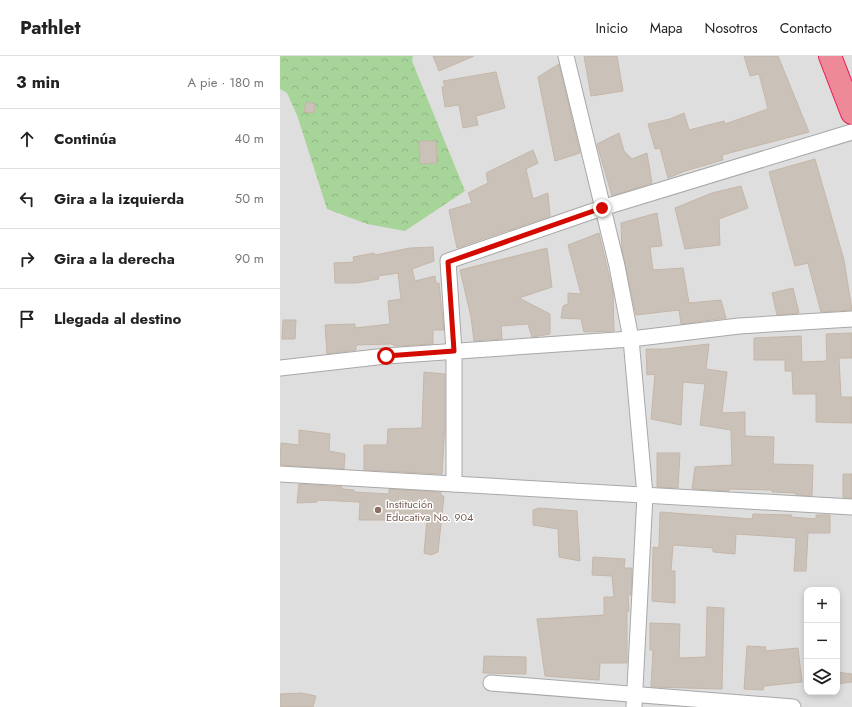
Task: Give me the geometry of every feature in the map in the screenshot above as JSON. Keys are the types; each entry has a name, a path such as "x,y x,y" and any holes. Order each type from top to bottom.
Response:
{"highway":[{"path":"830,56 852,113"}],"street":[{"path":"566,56 617,266 631,339 645,495 634,701"},
{"path":"454,484 454,351 448,262 602,208 852,132"},
{"path":"280,368 386,356 631,339 739,326 852,319"},
{"path":"280,474 852,507"},
{"path":"490,683 634,701 793,707"}],"shaded area":[{"path":"280,56 852,56 852,707 280,707"}],"green space":[{"path":"280,56 413,56 412,61 465,191 405,231 367,224 327,209 297,115 287,93 280,89"}],"building":[{"path":"433,56 474,56 439,71"},
{"path":"584,56 617,56 623,91 591,96"},
{"path":"744,56 778,56 809,132 722,155 723,160 685,171 668,178 660,148 655,149 648,124 670,119 684,113 689,130 724,121 725,124 768,109 759,74 750,76"},
{"path":"559,64 580,153 555,161 538,77"},
{"path":"496,72 505,108 476,116 478,125 463,128 459,105 445,107 442,87 445,86 443,81"},
{"path":"306,102 315,104 314,113 304,112"},
{"path":"619,133 624,151 632,159 647,153 652,183 612,196 597,144"},
{"path":"419,141 436,141 437,163 420,164"},
{"path":"533,150 538,163 526,169 533,199 548,193 550,216 457,248 449,210 472,203 468,193 488,183 486,173"},
{"path":"815,159 844,260 852,310 821,312 808,263 795,266 769,172"},
{"path":"741,186 748,208 719,219 720,245 685,249 675,208 712,193"},
{"path":"657,213 662,246 650,247 653,270 683,268 689,303 721,300 726,318 681,324 679,310 636,315 622,250 621,223"},
{"path":"599,233 613,292 614,331 584,332 581,319 561,318 563,306 568,304 568,293 581,294 568,245"},
{"path":"433,247 434,261 412,269 415,281 435,276 436,283 439,283 444,330 433,330 433,344 395,346 392,344 356,345 356,350 327,354 325,325 355,324 355,328 390,324 388,301 401,299 398,273 378,276 379,279 357,283 335,283 334,263 354,262 353,257 374,253 375,255 410,248"},
{"path":"547,248 552,287 519,298 550,314 550,334 532,337 528,324 501,326 502,339 474,341 471,317 460,270"},
{"path":"793,288 799,313 777,315 772,293"},
{"path":"283,320 296,320 295,339 282,339"},
{"path":"852,333 852,358 839,358 841,397 852,397 852,423 816,422 816,394 793,394 792,371 785,371 785,360 754,360 754,338 801,336 802,362 827,361 826,334"},
{"path":"709,344 706,369 727,372 722,413 745,412 745,436 774,437 773,464 813,465 812,496 796,495 796,493 772,492 772,490 729,489 729,491 692,489 695,467 732,465 731,430 700,425 705,384 683,382 681,425 651,419 655,374 647,375 646,349 664,349"},
{"path":"424,372 445,374 445,424 442,474 364,470 364,445 387,445 388,429 422,428"},
{"path":"299,430 330,434 329,451 345,454 344,469 280,465 281,443 299,445"},
{"path":"657,453 680,453 678,488 657,487"},
{"path":"843,474 852,474 852,498 843,497"},
{"path":"299,484 342,487 342,489 354,490 354,492 389,494 389,489 441,492 441,496 444,496 438,552 431,555 424,553 427,520 359,520 360,502 317,500 317,502 297,503"},
{"path":"539,508 577,511 580,561 559,557 558,529 533,525 533,510"},
{"path":"660,512 752,519 753,514 792,515 791,517 816,519 816,515 830,515 830,533 808,533 806,571 794,571 796,538 736,534 735,554 713,552 713,548 673,545 671,571 675,571 675,603 652,601 653,547 659,548"},
{"path":"593,557 625,559 624,568 632,568 631,595 628,595 629,611 627,611 627,663 600,663 599,680 545,676 537,619 604,615 604,597 614,597 612,576 592,575"},
{"path":"707,607 724,608 722,689 651,687 653,650 650,650 650,623 680,624 679,658 706,657"},
{"path":"747,646 766,647 765,651 798,648 802,682 764,686 763,690 744,689"},
{"path":"484,656 526,657 526,674 483,673"},
{"path":"840,672 852,674 852,682 840,684"},
{"path":"301,693 316,696 313,707 280,707 280,694"}],"place":[{"name":"Institución Educativa No. 904","path":"378,510"}],"route":[{"path":"386,356 454,351 448,262 602,208"}]}
